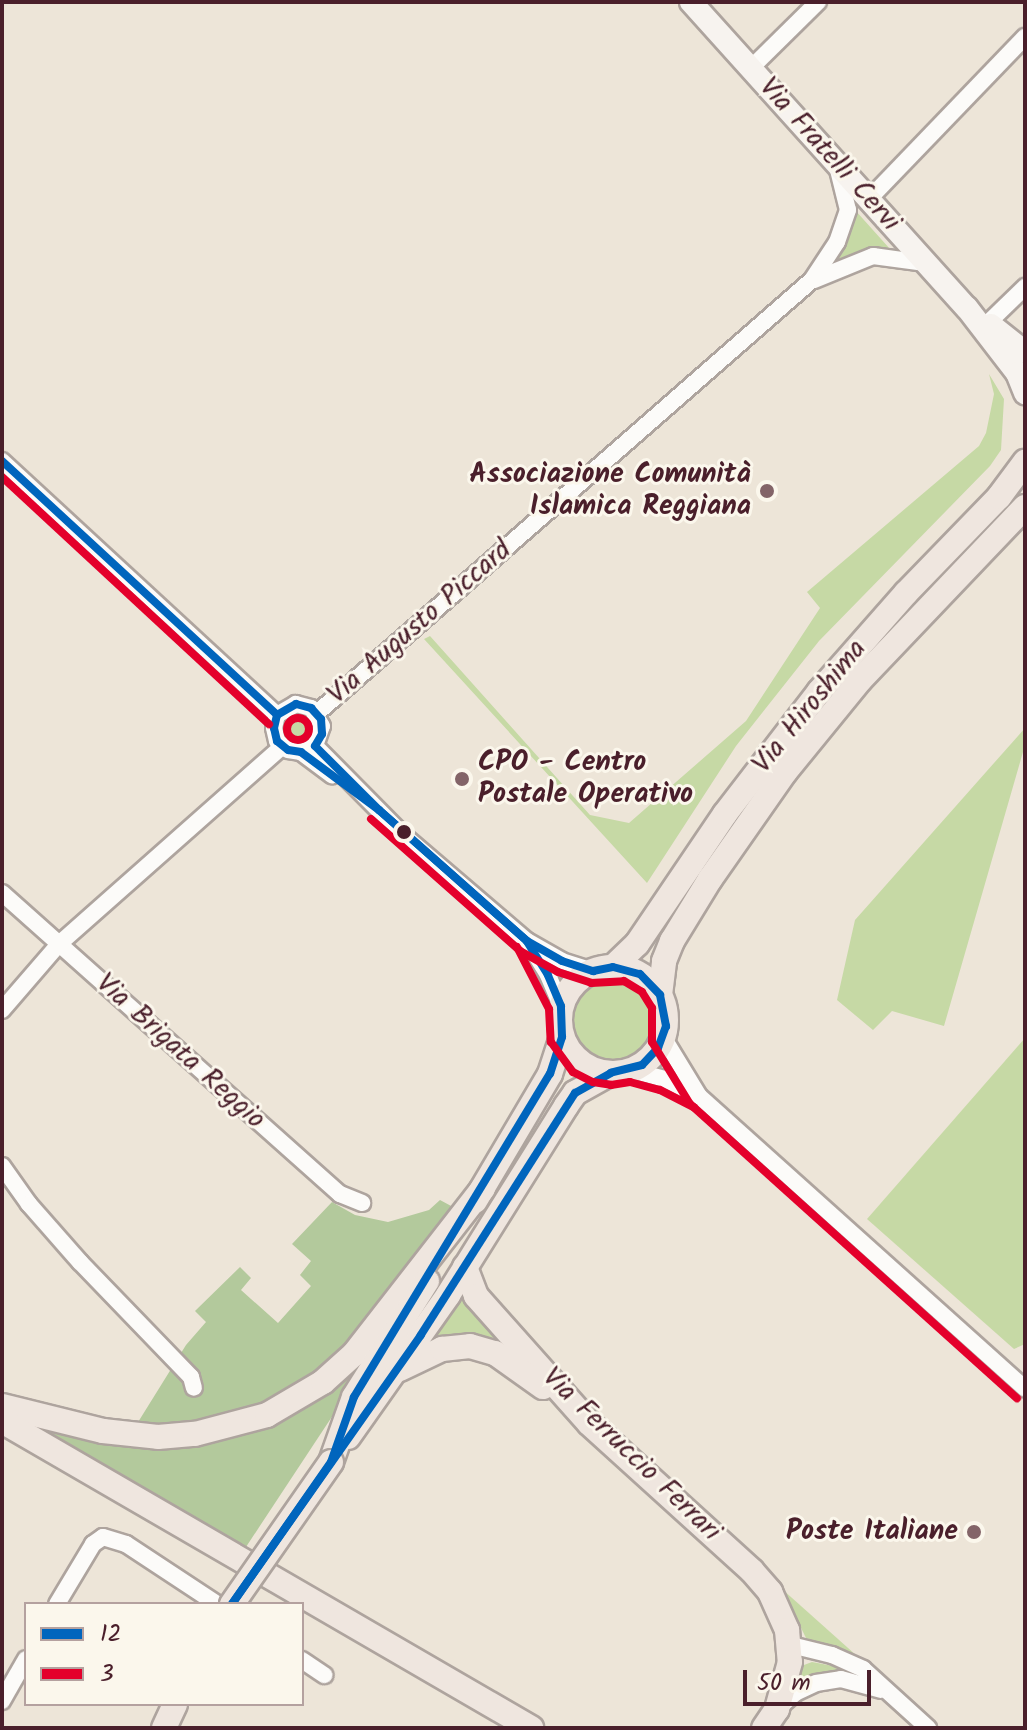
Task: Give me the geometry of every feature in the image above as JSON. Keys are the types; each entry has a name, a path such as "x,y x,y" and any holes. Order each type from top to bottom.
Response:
{"main road":[{"name":"Via Fratelli Cervi","path":"691,2 967,308 1017,373 1025,393"},
{"name":"Via Fratelli Cervi","path":"967,308 1025,352"},
{"name":"Via Hiroshima","path":"561,1006 568,991 637,944 725,814 819,692 906,593 999,497 1025,462"},
{"name":"Via Hiroshima","path":"663,1037 666,1016 660,995 664,961 672,941 710,879 785,772 860,680 1025,507"},
{"path":"603,969 640,974 660,995"},
{"path":"331,1462 354,1397 550,1074 562,1037 561,1006"},
{"path":"562,1037 581,1063 621,1072"},
{"path":"233,1602 465,1267 575,1093 651,1057 663,1037"},
{"path":"2,1406 103,1431 158,1437 195,1434 267,1415 323,1382 354,1354 483,1188"},
{"name":"Via Ferruccio Ferrari","path":"465,1267 476,1296 589,1423 752,1571 777,1604 791,1645 788,1676 770,1719"},
{"path":"395,1371 442,1349 483,1349 529,1376 589,1423"},
{"path":"2,1421 529,1726"},
{"path":"164,1728 174,1706"}],"street":[{"path":"751,68 818,2"},
{"path":"869,199 1025,37"},
{"name":"Via Augusto Piccard","path":"317,713 812,280 837,242 848,210 837,164"},
{"name":"Via Augusto Piccard","path":"812,280 873,256 924,263"},
{"path":"988,323 1025,287"},
{"path":"2,461 277,715"},
{"path":"277,715 296,704 317,713 322,726 308,749"},
{"path":"277,715 275,735 282,747"},
{"path":"2,1010 59,944 282,747 308,749 527,941 562,961 603,969"},
{"name":"Via Brigata Reggio","path":"2,893 340,1194 362,1203"},
{"path":"527,941 548,975 561,1006"},
{"path":"663,1037 699,1096"},
{"path":"621,1072 664,1079 699,1096 1025,1389"},
{"path":"2,1166 29,1204 80,1262 191,1377 194,1388"},
{"path":"58,1602 93,1544 103,1537 126,1544 214,1602"},
{"name":"Via Ferruccio Ferrari","path":"791,1645 832,1655 863,1669 928,1728"},
{"path":"304,1661 324,1675"},
{"path":"2,1701 24,1662"},
{"name":"Via Ferruccio Ferrari","path":"770,1719 795,1693 816,1683 841,1679 889,1694"}],"green space":[{"path":"846,200 899,259 873,256 812,280 837,242"},
{"path":"989,374 1004,399 1001,450 990,466 819,641 736,746 647,883 424,639 430,636 590,815 629,823 746,721 820,608 807,592 979,446 986,433 994,394"},
{"path":"297,712 308,717 313,728 308,739 297,744 286,739 281,728 286,717"},
{"path":"1025,728 1025,745 944,1026 892,1011 873,1030 837,1000 855,920"},
{"path":"613,981 628,984 641,993 650,1006 653,1021 650,1036 641,1049 628,1058 613,1061 598,1058 585,1049 576,1036 573,1021 576,1006 585,993 598,984"},
{"path":"1025,1038 1025,1344 1014,1349 867,1219"},
{"path":"440,1200 453,1207 361,1332 318,1375 282,1399 215,1424 135,1427 186,1345 206,1322 195,1311 240,1267 251,1278 241,1290 278,1323 311,1286 300,1275 311,1261 292,1244 332,1202 355,1215 388,1222 429,1210"},
{"path":"463,1279 476,1314 498,1341 460,1334 422,1343"},
{"path":"376,1350 246,1547 12,1417 99,1438 260,1426 310,1404"},
{"path":"782,1589 857,1656 806,1638"},
{"path":"812,1662 849,1669 867,1680 797,1685 804,1665"}],"transit line":[{"name":"12","path":"2,461 277,715"},
{"name":"3","path":"2,477 269,724"},
{"name":"12","path":"296,704 311,708 321,719 322,734 315,746 379,810 301,752 288,750 277,741 274,728 277,715 296,704"},
{"name":"3","path":"298,718 306,721 309,729 306,737 298,740 290,737 287,729 290,721 298,718"},
{"name":"12","path":"379,810 527,941"},
{"name":"12","path":"379,810 527,941"},
{"name":"3","path":"371,819 520,951 558,972 591,983 624,981 642,992 652,1008 652,1042 690,1104 1017,1398"},
{"name":"12","path":"233,1602 421,1335 575,1093 611,1073 642,1065 658,1048 666,1026 660,995 640,974 613,967 593,971 562,961 527,941"},
{"name":"12","path":"233,1602 331,1462 354,1397 550,1074 562,1037 561,1006 548,975 527,941"},
{"name":"3","path":"517,947 549,1009 551,1042 573,1072 593,1082 611,1085 630,1082 660,1090 694,1107"}],"place":[{"name":"Associazione Comunità Islamica Reggiana","path":"767,491"},
{"name":"CPO - Centro Postale Operativo","path":"462,779"},
{"name":"Poste Italiane","path":"974,1532"}]}
